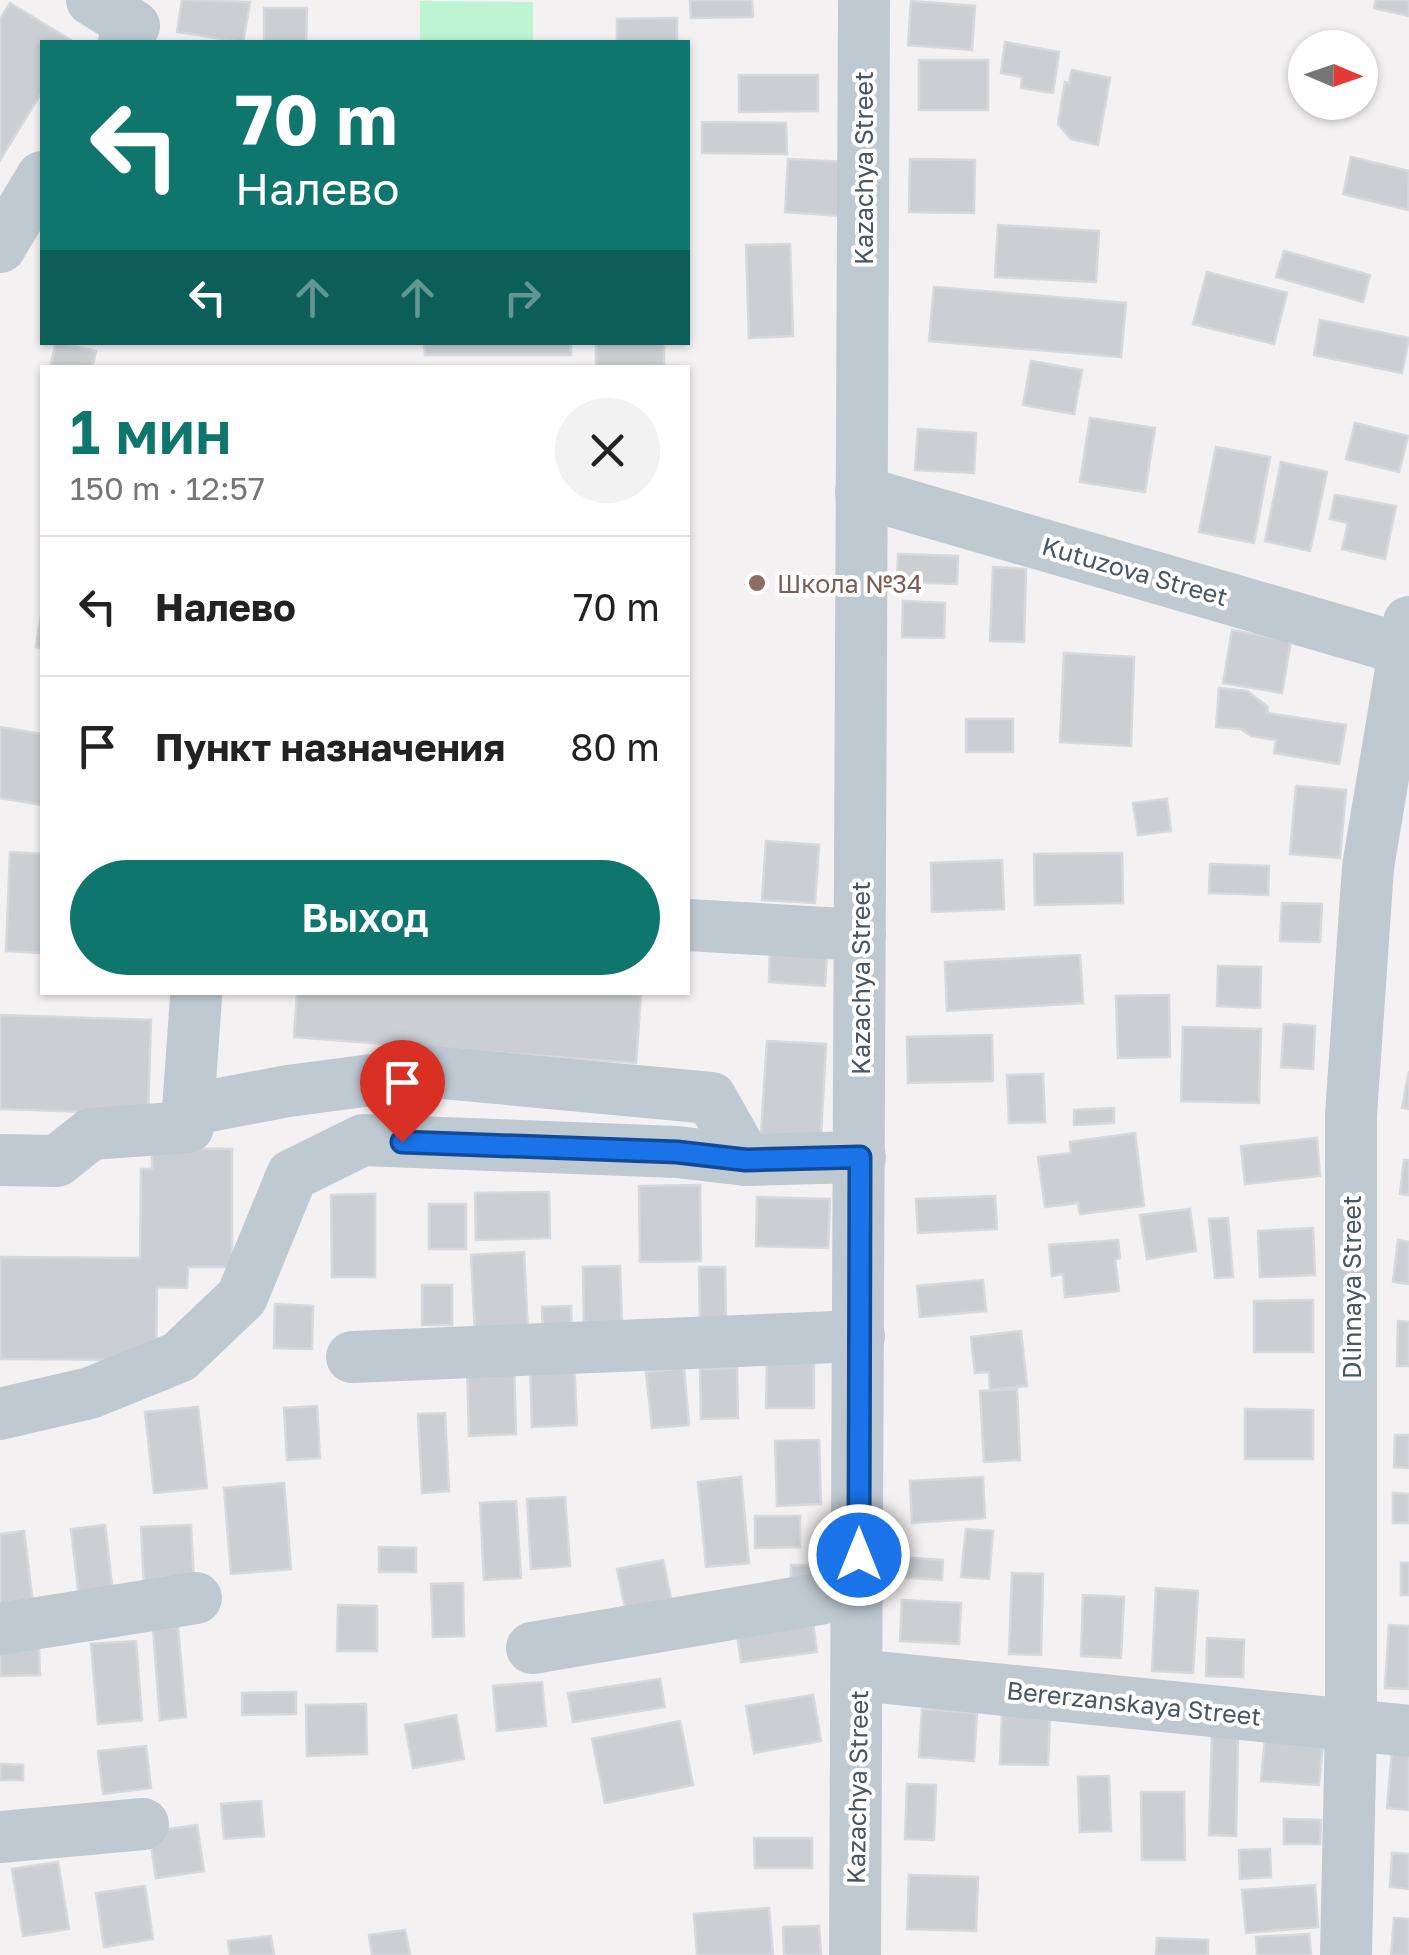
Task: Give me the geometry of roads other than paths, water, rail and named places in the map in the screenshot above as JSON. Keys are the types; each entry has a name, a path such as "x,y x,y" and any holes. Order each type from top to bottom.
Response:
{"street":[{"path":"92,0 134,26 125,40"},
{"name":"Kazachya Street","path":"856,1955 864,0"},
{"path":"0,247 40,180"},
{"name":"Kutuzova Street","path":"861,492 1407,641"},
{"name":"Dlinnaya Street","path":"1346,1955 1351,1724 1351,1115 1368,867 1407,641"},
{"path":"690,925 860,935"},
{"path":"0,1160 56,1161 92,1134 188,1127 196,998"},
{"path":"188,1110 288,1091 433,1072 711,1098 746,1160"},
{"path":"288,1091 313,1162"},
{"path":"0,1414 90,1393 179,1357 242,1297 292,1175 362,1140 677,1152 746,1160 860,1157"},
{"path":"352,1357 859,1336"},
{"path":"532,1648 859,1592"},
{"path":"0,1629 196,1598"},
{"name":"Bererzanskaya Street","path":"858,1675 1409,1731"},
{"path":"0,1836 143,1824"}],"place":[{"name":"Школа №34","path":"757,583"}]}
